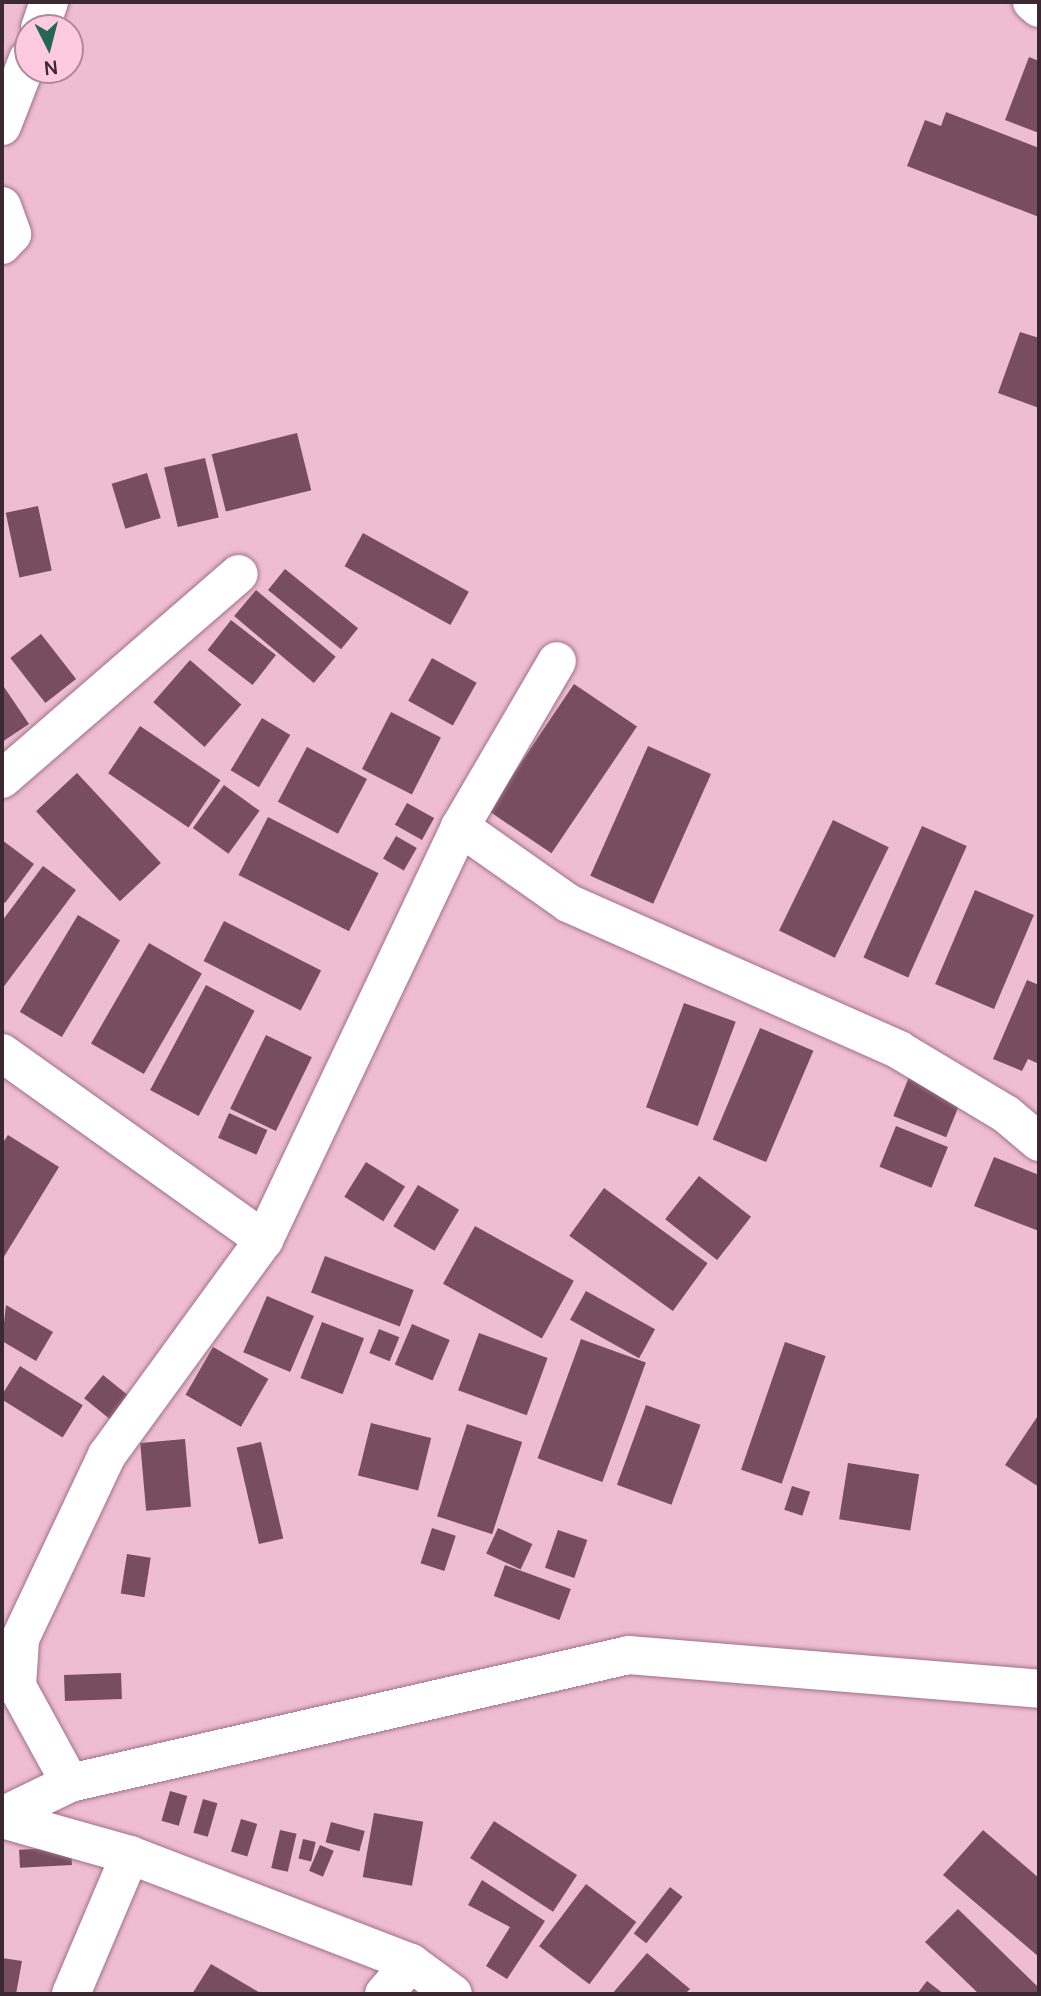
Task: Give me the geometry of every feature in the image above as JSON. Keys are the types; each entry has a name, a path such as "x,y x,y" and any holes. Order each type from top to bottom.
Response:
{"street":[{"path":"1032,2 1039,8"},
{"path":"2,127 18,84"},
{"path":"2,206 12,234 2,245"},
{"path":"2,779 239,574"},
{"path":"70,1783 17,1686 20,1639 107,1455 264,1240 460,827 557,661"},
{"path":"460,827 568,903 899,1050 1006,1114 1039,1142"},
{"path":"2,1053 264,1240"},
{"path":"2,1818 70,1783 629,1655 1039,1689"},
{"path":"2,1818 130,1855 411,1963 453,1994"},
{"path":"71,1994 130,1855"},
{"path":"384,1994 411,1963"}],"building":[{"path":"1029,57 1039,61 1039,133 1005,120"},
{"path":"946,112 1039,148 1039,217 907,166 925,120 941,126"},
{"path":"1020,332 1039,338 1039,408 998,393"},
{"path":"297,433 311,490 226,512 212,454"},
{"path":"205,458 219,517 178,527 164,467"},
{"path":"147,473 161,518 125,529 112,484"},
{"path":"38,506 52,571 19,577 6,513"},
{"path":"363,533 469,592 450,625 345,566"},
{"path":"285,569 358,628 341,649 268,590"},
{"path":"256,590 336,657 314,683 234,616"},
{"path":"231,620 276,655 253,685 208,650"},
{"path":"41,634 76,679 45,703 10,658"},
{"path":"432,658 477,683 453,726 408,701"},
{"path":"190,660 241,705 205,747 153,702"},
{"path":"2,684 29,724 2,742"},
{"path":"574,684 637,726 551,853 488,811"},
{"path":"391,712 441,737 412,794 362,769"},
{"path":"262,718 290,735 259,787 231,770"},
{"path":"140,726 220,780 189,827 108,773"},
{"path":"648,746 711,774 653,904 590,876"},
{"path":"307,747 367,779 338,834 278,802"},
{"path":"77,773 161,863 120,901 36,811"},
{"path":"224,785 260,811 228,854 193,828"},
{"path":"407,803 434,818 422,840 395,825"},
{"path":"268,817 378,873 349,931 238,875"},
{"path":"833,820 889,847 835,958 779,931"},
{"path":"922,826 967,846 908,977 863,958"},
{"path":"396,836 417,848 404,871 383,859"},
{"path":"2,840 34,864 5,903 2,901"},
{"path":"43,866 76,890 2,989 2,921"},
{"path":"975,890 1034,915 994,1009 935,984"},
{"path":"78,915 120,940 62,1037 20,1012"},
{"path":"224,921 321,970 301,1011 204,961"},
{"path":"149,943 202,974 144,1074 91,1043"},
{"path":"1027,980 1039,985 1039,1064 1028,1059 1022,1071 993,1059"},
{"path":"206,985 255,1011 199,1116 150,1090"},
{"path":"684,1003 736,1022 698,1126 646,1107"},
{"path":"760,1028 813,1051 766,1162 713,1139"},
{"path":"266,1035 312,1057 276,1131 230,1109"},
{"path":"909,1077 962,1098 946,1137 893,1116"},
{"path":"229,1113 267,1130 256,1155 218,1138"},
{"path":"896,1126 948,1147 931,1188 880,1167"},
{"path":"8,1135 59,1167 2,1260 2,1144"},
{"path":"994,1157 1039,1175 1039,1231 974,1206"},
{"path":"366,1162 405,1186 383,1221 344,1197"},
{"path":"699,1176 751,1217 717,1260 665,1219"},
{"path":"418,1185 459,1210 434,1251 393,1226"},
{"path":"604,1188 708,1263 673,1311 569,1236"},
{"path":"475,1226 574,1281 542,1339 443,1284"},
{"path":"325,1256 414,1290 400,1326 311,1292"},
{"path":"586,1291 655,1329 639,1358 570,1320"},
{"path":"267,1296 314,1316 290,1372 243,1352"},
{"path":"6,1305 53,1332 36,1361 2,1341"},
{"path":"322,1322 364,1338 343,1394 300,1378"},
{"path":"412,1324 450,1340 433,1381 395,1365"},
{"path":"379,1329 399,1337 390,1361 369,1353"},
{"path":"479,1333 548,1358 527,1415 458,1390"},
{"path":"581,1339 646,1363 602,1482 538,1458"},
{"path":"785,1342 826,1356 782,1484 741,1470"},
{"path":"213,1347 268,1379 241,1427 186,1395"},
{"path":"20,1366 83,1405 63,1437 2,1400 2,1395"},
{"path":"103,1375 130,1397 111,1420 84,1398"},
{"path":"646,1405 701,1425 671,1505 617,1485"},
{"path":"1039,1414 1039,1487 1005,1465"},
{"path":"371,1423 431,1438 418,1490 358,1475"},
{"path":"467,1424 522,1442 492,1534 437,1516"},
{"path":"185,1439 191,1507 146,1511 140,1443"},
{"path":"261,1442 283,1538 259,1544 237,1448"},
{"path":"848,1463 919,1474 910,1531 839,1519"},
{"path":"792,1486 810,1492 802,1516 784,1510"},
{"path":"432,1528 456,1536 444,1571 421,1563"},
{"path":"498,1528 532,1544 521,1569 486,1553"},
{"path":"558,1530 587,1540 574,1578 545,1568"},
{"path":"127,1554 151,1558 144,1597 121,1594"},
{"path":"505,1565 571,1589 559,1620 494,1596"},
{"path":"121,1673 122,1699 65,1701 64,1675"},
{"path":"170,1791 187,1796 179,1826 161,1821"},
{"path":"203,1799 217,1803 208,1837 193,1833"},
{"path":"374,1813 423,1822 412,1886 363,1877"},
{"path":"241,1819 257,1824 247,1856 231,1852"},
{"path":"494,1821 577,1875 553,1912 470,1858"},
{"path":"331,1822 365,1831 359,1851 326,1842"},
{"path":"280,1830 297,1834 288,1872 271,1868"},
{"path":"983,1830 1039,1878 1039,1957 943,1875"},
{"path":"303,1839 316,1842 311,1861 299,1858"},
{"path":"320,1845 334,1851 323,1877 309,1871"},
{"path":"71,1847 72,1865 20,1868 19,1850"},
{"path":"482,1880 545,1921 507,1979 486,1966 510,1927 468,1905"},
{"path":"586,1884 636,1922 589,1984 539,1946"},
{"path":"670,1887 683,1897 646,1943 634,1933"},
{"path":"958,1909 1039,1988 1039,1994 979,1994 925,1942"},
{"path":"647,1953 690,1989 685,1994 612,1994"},
{"path":"2,1958 22,1961 16,1994 2,1994"},
{"path":"211,1964 262,1994 192,1994"},
{"path":"927,1981 944,1994 917,1994"}]}
